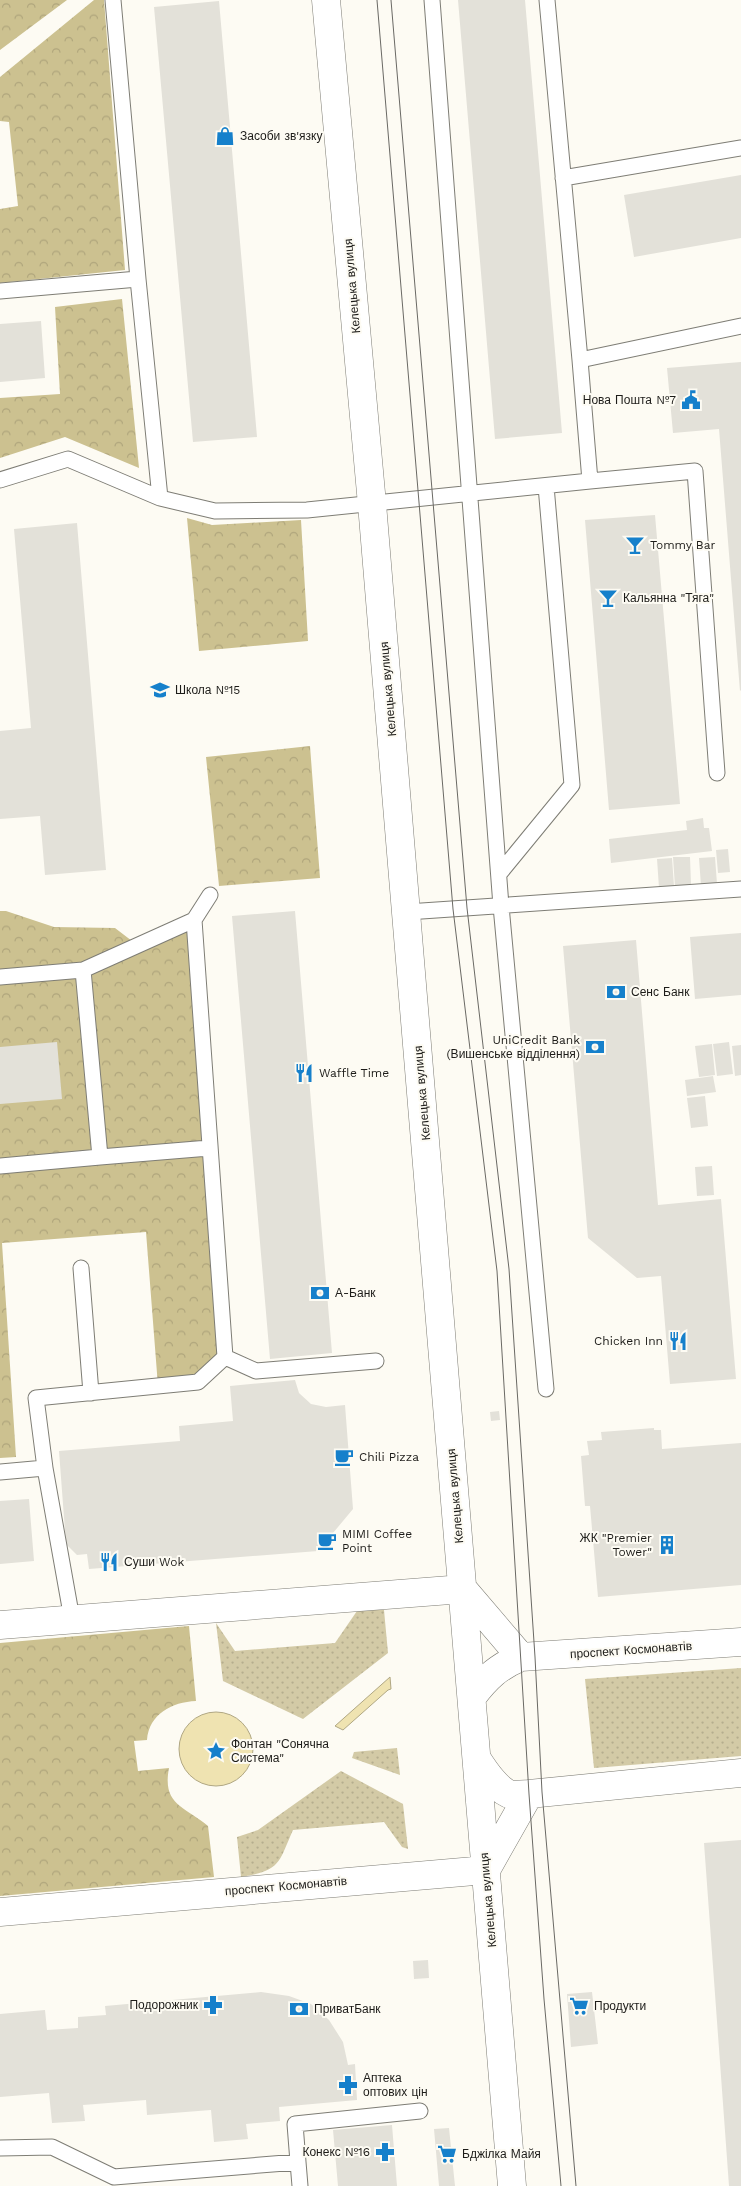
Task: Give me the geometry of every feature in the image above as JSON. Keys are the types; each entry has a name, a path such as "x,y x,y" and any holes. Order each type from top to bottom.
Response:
{"main road":[{"name":"Келецька вулиця","path":"326,0 407,912 512,2186"},
{"path":"0,1626 463,1589 521,1657"},
{"name":"проспект Космонавтів","path":"472,1697 501,1666 521,1657 741,1642"},
{"path":"477,1760 491,1779 511,1795 741,1773"},
{"path":"486,1870 529,1794"},
{"name":"проспект Космонавтів","path":"0,1912 486,1870"}],"lane":[{"path":"113,0 160,498"},
{"path":"432,0 501,906 546,1389"},
{"path":"547,0 590,481"},
{"path":"563,178 741,148"},
{"path":"0,292 138,280"},
{"path":"580,360 741,326"},
{"path":"0,480 68,459 160,498 215,511 307,510 694,471 717,773"},
{"path":"499,874 572,785 546,486"},
{"path":"407,912 741,889"},
{"path":"0,977 83,970 194,920 210,895"},
{"path":"194,920 209,1148 226,1357"},
{"path":"83,970 100,1157"},
{"path":"0,1166 209,1148"},
{"path":"81,1268 91,1393"},
{"path":"226,1357 256,1371 376,1361"},
{"path":"72,1619 45,1468 36,1398 198,1382 226,1357"},
{"path":"0,1472 45,1468"},
{"path":"300,2186 295,2124 420,2111"},
{"path":"0,2148 52,2147 114,2177 298,2162"}],"shaded area":[{"path":"384,1610 388,1653 303,1719 223,1681 216,1623 235,1651 335,1643 357,1611"},
{"path":"741,1668 741,1756 594,1768 585,1679"},
{"path":"390,1677 391,1689 343,1730 335,1726"},
{"name":"Фонтан \"Сонячна Система\"","path":"216,1712 230,1715 242,1723 250,1735 253,1749 250,1763 242,1775 230,1783 216,1786 202,1783 190,1775 182,1763 179,1749 182,1735 190,1723 202,1715"},
{"path":"397,1748 400,1775 352,1758 354,1752"},
{"path":"341,1771 403,1804 408,1849 402,1847 384,1822 293,1830 281,1858 276,1864 264,1871 241,1877 237,1837 258,1830"}],"green space":[{"path":"0,0 67,0 0,50"},
{"path":"94,0 104,0 125,270 0,283 0,209 18,206 9,122 0,121 0,77"},
{"path":"122,299 139,468 65,437 0,458 0,398 60,394 55,307"},
{"path":"187,518 212,525 301,520 308,641 199,651"},
{"path":"310,746 320,878 219,886 206,757"},
{"path":"0,911 6,911 54,927 115,928 132,941 81,963 0,970"},
{"path":"194,920 225,1357 198,1382 158,1386 146,1232 2,1243 16,1457 0,1458 0,977 83,970"},
{"path":"189,1626 196,1701 178,1704 163,1711 152,1723 147,1740 134,1741 138,1771 169,1768 169,1790 172,1797 183,1809 208,1826 214,1877 0,1896 0,1643"}],"building":[{"path":"458,0 525,0 562,433 495,439"},
{"path":"219,1 257,437 193,442 154,7"},
{"path":"741,175 741,238 634,257 624,195"},
{"path":"41,321 45,378 0,382 0,324"},
{"path":"741,362 740,691 719,429 673,433 667,368"},
{"path":"655,515 680,804 609,810 585,520"},
{"path":"77,523 106,870 45,875 40,816 0,819 0,731 31,728 14,529"},
{"path":"703,818 704,828 709,828 712,851 611,863 609,839 687,830 686,821"},
{"path":"728,849 730,872 718,873 716,850"},
{"path":"673,857 690,857 691,885 675,887"},
{"path":"715,857 717,884 701,886 699,858"},
{"path":"672,858 674,886 659,888 657,859"},
{"path":"295,911 332,1353 270,1359 232,916"},
{"path":"741,933 741,995 695,999 690,937"},
{"path":"636,940 658,1205 721,1199 736,1379 670,1384 661,1276 637,1278 588,1238 563,946"},
{"path":"57,1042 62,1099 0,1104 0,1047"},
{"path":"729,1042 733,1074 717,1076 713,1044"},
{"path":"712,1044 715,1075 699,1077 695,1046"},
{"path":"741,1045 741,1075 735,1076 732,1046"},
{"path":"713,1076 716,1092 687,1096 685,1080"},
{"path":"705,1096 708,1126 691,1128 687,1098"},
{"path":"712,1166 714,1195 697,1196 695,1167"},
{"path":"295,1380 299,1393 311,1404 326,1407 345,1405 353,1509 318,1551 89,1569 87,1554 77,1555 66,1544 59,1451 180,1441 179,1426 233,1421 230,1386"},
{"path":"499,1411 500,1420 491,1421 490,1412"},
{"name":"ЖК \"Premier Tower\"","path":"654,1428 654,1430 661,1430 662,1449 741,1443 741,1585 598,1597 590,1506 585,1506 581,1456 589,1455 587,1441 602,1440 601,1432"},
{"path":"29,1499 34,1561 0,1564 0,1501"},
{"path":"741,1840 741,2186 729,2186 704,1843"},
{"path":"428,1960 429,1978 414,1979 413,1961"},
{"path":"261,1992 289,1996 311,2004 329,2020 343,2042 348,2065 355,2064 357,2100 279,2107 280,2121 246,2124 248,2139 214,2142 211,2110 147,2115 146,2100 83,2105 85,2121 52,2123 49,2093 0,2097 0,2014 45,2010 47,2030 78,2028 78,2017 106,2015 105,2006"},
{"path":"592,1992 598,2044 571,2047 567,1994"},
{"path":"392,2125 397,2186 338,2186 333,2130"},
{"path":"449,2128 455,2186 439,2186 434,2129"}],"tram line":[{"path":"377,0 453,909 497,1271 529,1794 544,1999 561,2186"},
{"path":"391,0 467,908 509,1269 535,1657 542,1792 576,2186"}],"place":[{"name":"Засоби зв'язку","path":"225,136"},
{"name":"Нова Пошта №7","path":"691,400"},
{"name":"Tommy Bar","path":"635,545"},
{"name":"Кальянна \"Тяга\"","path":"608,598"},
{"name":"Школа №15","path":"160,690"},
{"name":"Сенс Банк","path":"616,992"},
{"name":"UniCredit Bank (Вишенське відділення)","path":"595,1047"},
{"name":"Waffle Time","path":"304,1073"},
{"name":"А-Банк","path":"320,1293"},
{"name":"Chicken Inn","path":"678,1341"},
{"name":"Chili Pizza","path":"344,1457"},
{"name":"MIMI Coffee Point","path":"327,1541"},
{"name":"ЖК \"Premier Tower\"","path":"667,1545"},
{"name":"Суши Wok","path":"109,1562"},
{"name":"Фонтан \"Сонячна Система\"","path":"216,1751"},
{"name":"Подорожник","path":"213,2005"},
{"name":"Продукти","path":"579,2006"},
{"name":"ПриватБанк","path":"299,2009"},
{"name":"Аптека оптових цін","path":"348,2085"},
{"name":"Конекс №16","path":"385,2152"},
{"name":"Бджілка Майя","path":"447,2154"}]}
